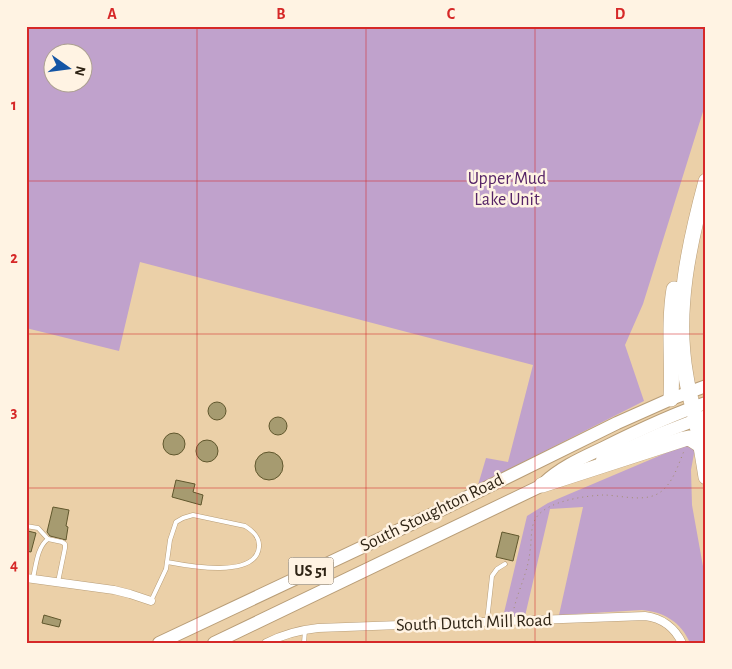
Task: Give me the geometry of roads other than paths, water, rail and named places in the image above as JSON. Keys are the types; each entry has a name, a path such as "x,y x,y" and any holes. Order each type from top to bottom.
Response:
{"highway":[{"path":"706,181 688,251 682,301 682,343 686,376 689,392 700,412 694,442 706,477"},
{"path":"671,399 670,346 673,293 683,246 699,206"},
{"path":"542,485 694,442"}],"main road":[{"name":"South Stoughton Road","path":"159,643 439,511 617,423 706,386"},
{"name":"South Stoughton Road","path":"214,643 542,485 553,475 577,461 631,434 700,412"}],"street":[{"path":"30,578 130,594 151,601"},
{"name":"South Dutch Mill Road","path":"266,643 275,638 305,630 645,616 660,619 680,639"}],"lane":[{"path":"151,601 166,569 170,540 176,522 183,518 193,515 245,526 256,534 260,542 257,556 246,564 214,568 167,562"},
{"path":"26,526 38,528 48,539 65,544 58,582"},
{"path":"30,578 40,549 48,539"},
{"path":"486,623 492,576 497,569 505,564"},
{"path":"304,643 305,630"}],"park label":[{"name":"Upper Mud Lake Unit","path":"507,189"}]}
